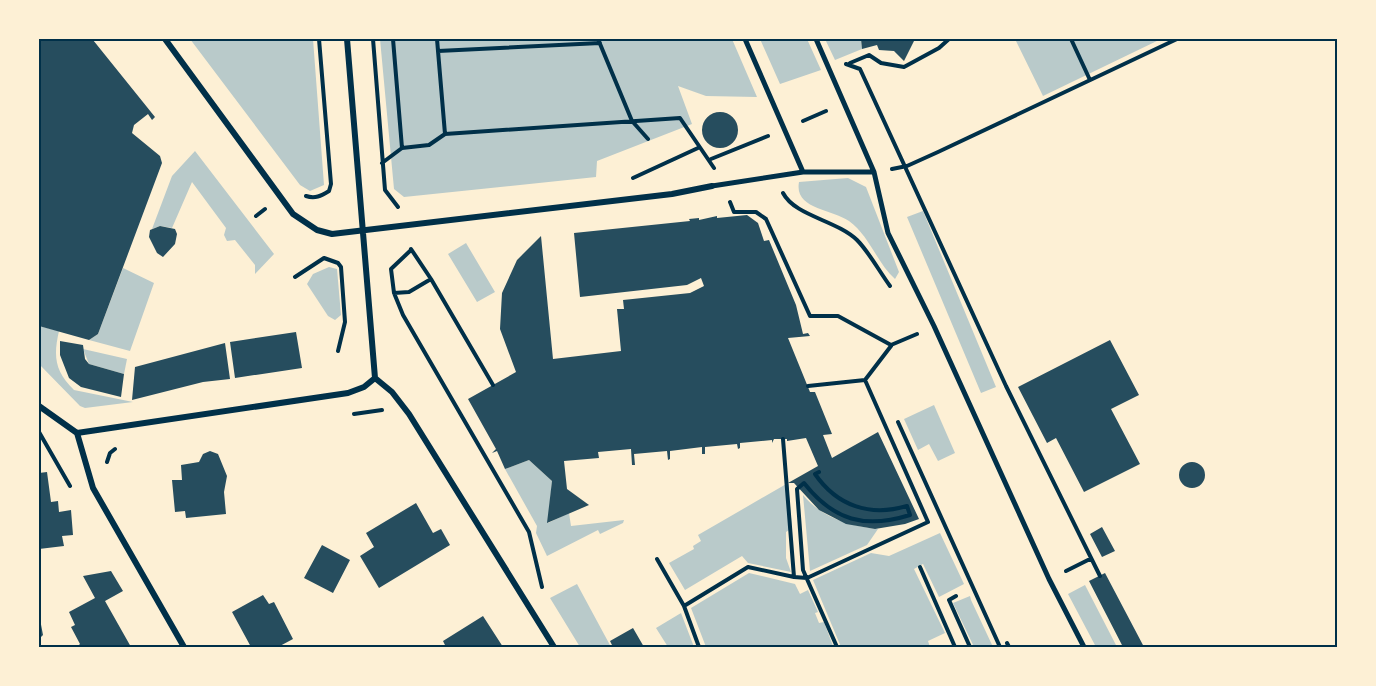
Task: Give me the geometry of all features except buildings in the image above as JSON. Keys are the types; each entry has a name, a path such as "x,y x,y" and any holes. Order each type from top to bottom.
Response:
{"street":[{"path":"165,39 293,214 317,230 332,234 672,194 779,174 874,172"},
{"path":"347,39 375,378 392,392 409,414 555,647"},
{"path":"745,39 803,172"},
{"path":"816,39 874,172 888,233 934,326 1049,579 1084,647"},
{"path":"78,433 348,393 364,387 375,378"},
{"path":"39,406 78,433 93,488 184,647"}],"path":[{"path":"319,39 331,168"},
{"path":"373,39 382,163 402,148 429,145 445,134 680,118 698,148 711,159 734,212 756,212 766,219 810,316 838,316 891,345"},
{"path":"393,39 402,148"},
{"path":"437,39 445,134"},
{"path":"828,66 850,63 869,55 881,63 904,67 939,48 949,39"},
{"path":"1071,39 1090,80"},
{"path":"874,172 907,166 1167,41 1177,39"},
{"path":"438,51 599,41 632,121 648,139"},
{"path":"850,63 861,69 1005,386 1100,576"},
{"path":"637,175 698,148"},
{"path":"779,174 782,192 789,204 832,223 857,240 893,291"},
{"path":"494,385 431,279 411,250 391,269 394,293 403,315 530,532 543,594"},
{"path":"295,277 324,258 338,262 341,267 345,322 338,351"},
{"path":"394,293 409,292 431,279"},
{"path":"808,386 865,381 891,345 934,326"},
{"path":"684,606 748,567 807,578 928,522 865,381"},
{"path":"347,415 390,410"},
{"path":"898,422 1000,647"},
{"path":"783,439 794,577"},
{"path":"106,469 110,453 120,447"},
{"path":"819,472 815,474 822,485 843,502 874,511 907,506 910,515 877,523 843,516 822,502 804,483 797,489 803,570 837,647"},
{"path":"657,559 684,606 699,647"},
{"path":"1049,579 1090,559"},
{"path":"920,567 956,647"},
{"path":"956,596 949,600 970,647"}],"shaded area":[{"path":"190,39 313,39 324,185 310,191 300,185"},
{"path":"380,39 732,39 757,97 706,96 678,86 692,124 597,161 596,177 404,197 394,189"},
{"path":"760,39 807,39 821,70 780,84"},
{"path":"825,39 861,39 862,49 835,60"},
{"path":"1015,39 1161,39 1043,96"},
{"path":"195,151 274,254 255,274 255,265 235,240 227,241 224,235 226,228 192,182 172,228 160,226 152,229 172,176"},
{"path":"848,178 866,187 899,272 895,279 856,227 841,217 808,203 799,191 799,182"},
{"path":"923,211 996,387 981,393 907,217"},
{"path":"466,243 495,292 477,302 448,254"},
{"path":"329,267 337,269 341,315 335,320 328,316 307,284 313,274"},
{"path":"123,268 154,283 130,351 89,340 98,334"},
{"path":"39,326 59,331 56,349 57,363 59,370 74,390 133,402 85,408 80,406 39,364"},
{"path":"83,349 127,359 124,374 89,364"},
{"path":"934,405 955,453 938,461 929,444 918,450 904,419"},
{"path":"529,460 552,481 548,523 569,513 571,526 624,520 623,523 600,534 598,530 547,556 536,533 537,526 505,469"},
{"path":"788,483 792,528 786,532 786,558 791,572 748,563 742,556 685,590 669,563 694,549 693,546 701,541 698,535"},
{"path":"803,495 819,510 837,520 878,529 867,545 810,571"},
{"path":"940,533 964,584 939,597 923,564 914,569 945,633 928,641 930,647 841,647 813,580 871,553 889,556"},
{"path":"749,573 795,584 800,594 808,590 818,612 815,613 819,623 824,622 833,646 706,647 691,608"},
{"path":"577,584 611,647 580,647 550,598"},
{"path":"1085,585 1117,647 1096,647 1068,594"},
{"path":"970,596 993,647 974,647 953,603"},
{"path":"681,613 694,647 668,647 656,628"}]}
